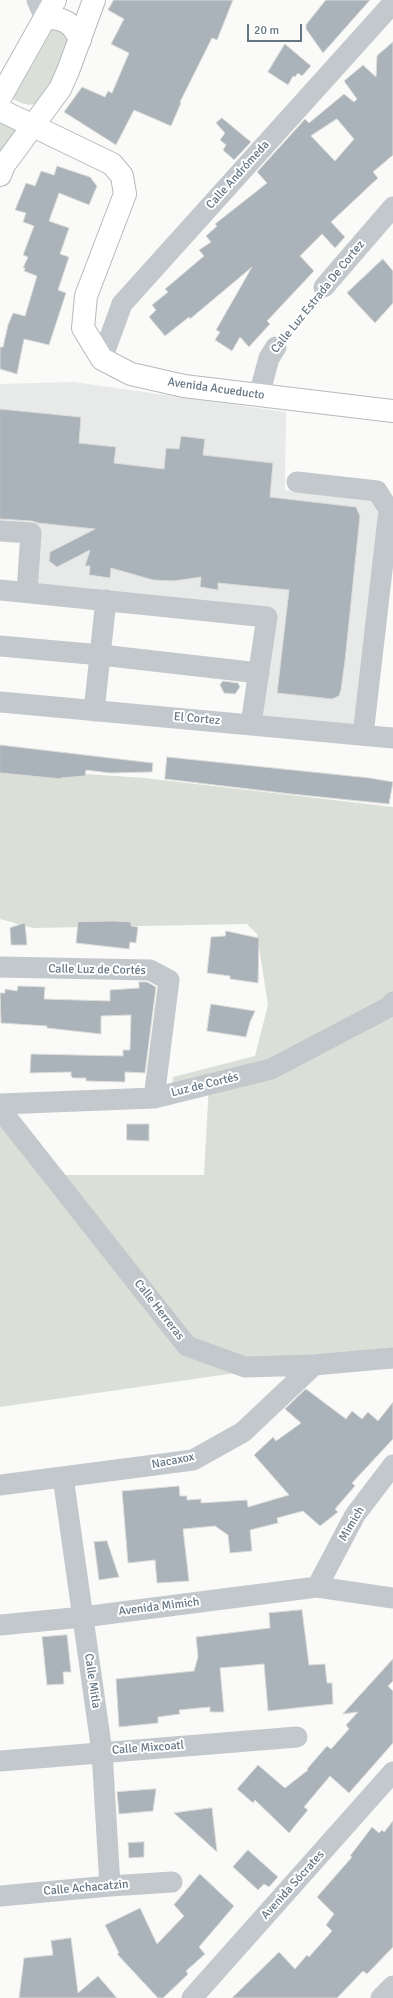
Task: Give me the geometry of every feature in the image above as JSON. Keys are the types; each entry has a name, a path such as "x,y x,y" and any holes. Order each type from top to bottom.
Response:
{"main road":[{"path":"0,175 4,165 60,89 94,0"},
{"path":"0,98 46,6 57,17 67,21 75,29 80,40"},
{"path":"0,110 112,164 122,176 124,194 86,296 83,328 102,359"},
{"name":"Avenida Acueducto","path":"102,359 131,374 176,385 393,411"}],"street":[{"name":"Calle Andrómeda","path":"102,359 122,304 393,3"},
{"name":"Calle Luz Estrada De Cortez","path":"324,286 393,207"},
{"name":"Calle Luz Estrada De Cortez","path":"259,395 269,358 276,347"},
{"path":"297,482 377,490 389,510 362,735"},
{"path":"0,531 31,533 27,592"},
{"path":"0,590 267,617 260,673 251,724"},
{"path":"94,711 106,600"},
{"path":"0,646 101,655 260,673"},
{"name":"El Cortez","path":"0,702 393,738"},
{"name":"Calle Luz de Cortés","path":"0,967 150,970 169,980 154,1098"},
{"name":"Luz de Cortés","path":"0,1104 154,1098 271,1068 389,1007 393,1002"},
{"name":"Calle Herreras","path":"0,1110 187,1346 245,1367 393,1358"},
{"name":"Nacaxox","path":"0,1485 193,1460 243,1432 314,1364"},
{"name":"Mimich","path":"317,1587 355,1515 393,1465"},
{"name":"Calle Mitla","path":"63,1477 102,1752 110,1886"},
{"name":"Avenida Mimich","path":"0,1625 82,1617 317,1587 393,1598"},
{"name":"Calle Mixcoatl","path":"0,1761 297,1737"},
{"name":"Avenida Sócrates","path":"192,1998 393,1772"},
{"name":"Calle Achacatzin","path":"0,1896 172,1882"},
{"path":"381,1998 393,1986"}],"path":[{"name":"Calle Luz Estrada De Cortez","path":"276,347 324,286"}],"shaded area":[{"path":"50,24 67,31 71,52 38,103 31,105 21,103 11,98"},
{"path":"0,119 21,125 0,156"},
{"path":"73,382 286,412 285,490 369,497 378,514 360,726 257,716 271,613 32,590 34,528 0,525 0,384"},
{"path":"0,768 144,778 393,807 393,1358 291,1365 0,1407 0,1109 51,1175 204,1175 209,1084 172,1093 173,1077 255,1056 268,1005 257,934 247,924 33,928 0,919"}],"building":[{"path":"114,0 233,0 217,40 212,38 180,102 181,103 171,126 134,110 116,145 64,112 82,87 105,97 108,91 112,93 129,53 111,44 124,19 108,10"},
{"path":"326,0 370,0 323,53 306,29 306,25"},
{"path":"393,42 393,155 373,172 378,178 331,222 345,237 335,248 322,234 300,256 314,271 267,321 270,324 249,347 240,337 232,351 215,340 220,332 216,330 252,267 190,319 189,317 165,336 149,317 156,310 152,305 168,292 165,289 204,256 199,250 211,242 206,236 217,226 215,224 267,183 257,172 305,119 309,123 344,94 354,102 357,99 344,81 363,65 376,77 377,56","holes":["337,119 354,139 335,161 311,136"]},
{"path":"285,44 311,66 302,76 298,73 295,77 293,76 288,85 268,72"},
{"path":"222,118 251,142 234,160 223,150 226,145 220,140 225,133 216,123"},
{"path":"57,166 90,177 97,186 89,205 59,193 49,221 69,228 60,254 69,257 58,290 66,293 49,345 24,339 17,374 0,369 0,347 3,347 8,325 13,313 25,316 37,276 24,271 25,268 23,268 28,257 23,255 34,226 23,222 26,213 15,210 26,183 35,186 41,171 54,175"},
{"path":"383,259 393,271 393,303 375,323 347,293"},
{"path":"0,409 81,417 79,443 116,447 114,463 164,469 166,448 179,449 181,436 205,439 203,455 273,463 270,497 356,507 360,516 345,661 339,696 332,699 277,693 289,590 218,583 218,590 200,587 201,577 174,581 153,580 111,568 110,578 89,575 90,566 85,566 90,550 57,567 49,561 50,552 95,529 38,523 32,521 0,519"},
{"path":"223,681 238,683 240,687 235,694 224,693 220,685"},
{"path":"0,745 153,763 152,772 110,773 86,770 85,776 61,779 0,773"},
{"path":"167,757 370,778 393,782 389,804 291,794 165,779"},
{"path":"78,922 131,922 131,926 138,927 136,943 130,942 129,949 76,943"},
{"path":"25,923 27,945 11,945 10,928"},
{"path":"226,931 259,938 258,983 230,979 230,976 207,973 211,937 225,936"},
{"path":"139,982 147,982 156,987 145,1073 125,1072 125,1082 86,1081 86,1078 73,1078 71,1076 71,1072 30,1073 31,1054 123,1056 123,1050 130,1050 131,1015 101,1016 101,1034 47,1028 47,1026 1,1023 0,993 5,993 5,989 17,991 18,986 45,987 44,999 110,1001 110,990 139,988"},
{"path":"211,1004 255,1011 246,1037 207,1031"},
{"path":"127,1124 149,1124 149,1141 127,1140"},
{"path":"306,1389 346,1419 352,1411 362,1419 368,1412 378,1421 393,1402 393,1439 352,1483 355,1486 335,1509 338,1512 320,1526 303,1511 277,1518 278,1523 250,1530 252,1551 230,1553 228,1535 215,1526 183,1529 189,1581 157,1583 155,1560 128,1563 122,1491 179,1486 180,1496 187,1496 187,1500 201,1499 201,1503 247,1500 248,1507 289,1495 254,1455 273,1437 276,1441 301,1423 285,1409"},
{"path":"107,1541 119,1577 99,1580 94,1542"},
{"path":"302,1610 309,1665 325,1664 327,1683 332,1683 333,1704 268,1711 264,1664 220,1668 224,1712 210,1712 210,1707 179,1710 180,1714 158,1717 158,1723 119,1727 116,1679 194,1671 198,1657 196,1637 270,1628 269,1613"},
{"path":"67,1635 71,1672 63,1672 64,1684 47,1685 42,1637"},
{"path":"393,1659 393,1681 388,1686 393,1691 393,1743 349,1793 330,1776 304,1807 308,1810 289,1833 255,1800 253,1803 237,1789 258,1765 285,1788 308,1770 307,1769 327,1746 331,1749 349,1729 346,1725 358,1712 343,1714"},
{"path":"156,1789 153,1811 119,1814 117,1792"},
{"path":"212,1808 217,1852 174,1813"},
{"path":"393,1821 393,1947 367,1974 363,1971 337,1998 232,1998 279,1952 295,1969 307,1955 309,1957 332,1931 326,1925 334,1914 317,1897 352,1857 350,1856 372,1827 379,1833 382,1830 384,1832"},
{"path":"144,1842 144,1857 129,1858 128,1843"},
{"path":"248,1850 278,1877 269,1887 264,1884 258,1890 233,1867"},
{"path":"200,1874 234,1906 199,1947 205,1954 186,1971 188,1974 163,1998 158,1998 117,1954 119,1953 105,1925 140,1908 157,1944 184,1916 174,1905"},
{"path":"71,1938 78,1993 98,1976 117,1998 19,1998 24,1958 53,1955 51,1941"}]}
